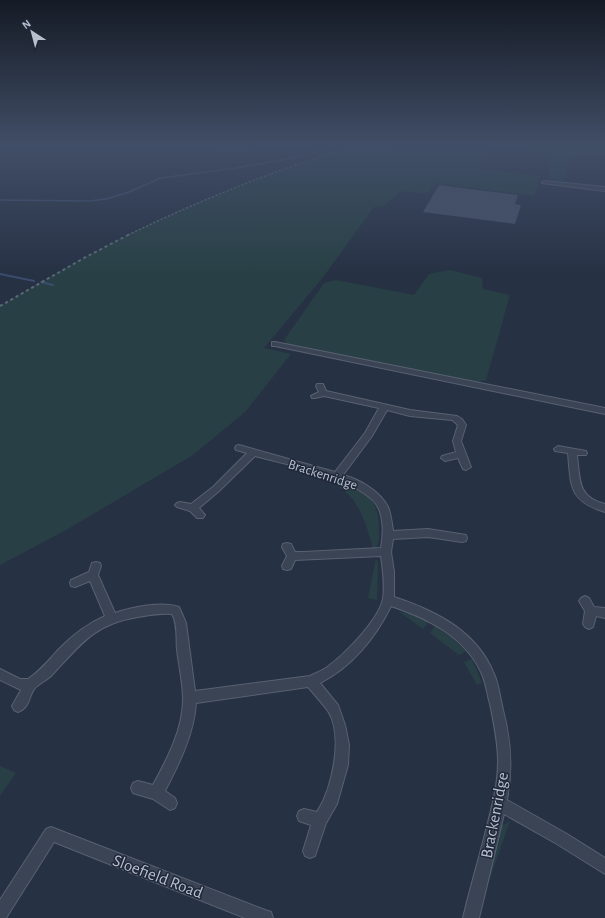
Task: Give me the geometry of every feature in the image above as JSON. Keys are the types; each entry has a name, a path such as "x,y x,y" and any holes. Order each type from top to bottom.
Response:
{"street":[{"path":"275,344 605,411"},
{"path":"315,396 322,390 410,413 448,417 458,420 462,425 457,439 466,467"},
{"path":"337,476 376,425 384,407"},
{"name":"Brackenridge","path":"239,448 337,476 358,484 376,498 385,512 388,534 386,552 389,572 388,600 419,610 439,620 472,646 481,658 487,671 497,708 504,750 504,777 500,804 471,918"},
{"path":"558,449 582,453"},
{"path":"180,505 196,511 253,452"},
{"path":"572,452 577,488 580,497 588,503 605,508"},
{"path":"445,458 461,454"},
{"path":"388,534 428,533 462,538"},
{"path":"287,566 290,552 322,557 341,554 386,552"},
{"path":"75,583 94,570 111,617"},
{"path":"189,698 311,681 330,672 360,645 379,619 388,600"},
{"path":"589,624 588,606 605,613"},
{"path":"18,706 26,695 29,685 43,675 64,652 82,636 100,623 111,617 159,609 175,610 177,612 180,624 189,698 187,716 180,742 166,775 156,793"},
{"path":"0,674 19,684 29,685"},
{"path":"310,851 320,820 333,797 341,765 342,745 339,725 334,710 311,681"},
{"path":"138,788 156,793 170,803"},
{"path":"500,804 562,839 605,867"},
{"path":"304,816 320,820"},
{"name":"Sloefield Road","path":"0,914 51,834 265,918"}],"green space":[{"path":"228,190 430,190 428,192 421,193 401,191 384,206 374,207 324,276 264,348 291,354 245,412 193,455 66,530 0,565 0,306 42,281 127,235"},
{"path":"488,190 536,190 534,196"},
{"path":"450,270 482,278 483,289 510,295 486,380 477,382 288,345 284,340 324,283 336,280 414,295 429,274"},
{"path":"343,483 365,495 374,505 377,511 379,529 379,541 376,547 373,548 362,514 358,507 353,499 339,487"},
{"path":"376,559 378,563 377,600 368,598"},
{"path":"398,611 417,616 429,621 423,629"},
{"path":"435,626 452,638 466,651 459,655 430,633"},
{"path":"472,659 482,683 477,685 464,662"},
{"path":"0,766 16,773 0,796"},
{"path":"510,821 484,896 500,828"}],"building":[{"path":"436,190 477,190 518,195 515,204 521,205 515,224 423,212"}],"waterway":[{"path":"0,200 90,201 106,199 134,190"},
{"path":"0,274 34,281"},
{"path":"41,282 53,285"}],"railway":[{"path":"129,235 229,190"},
{"path":"0,306 84,258 129,235"}]}
